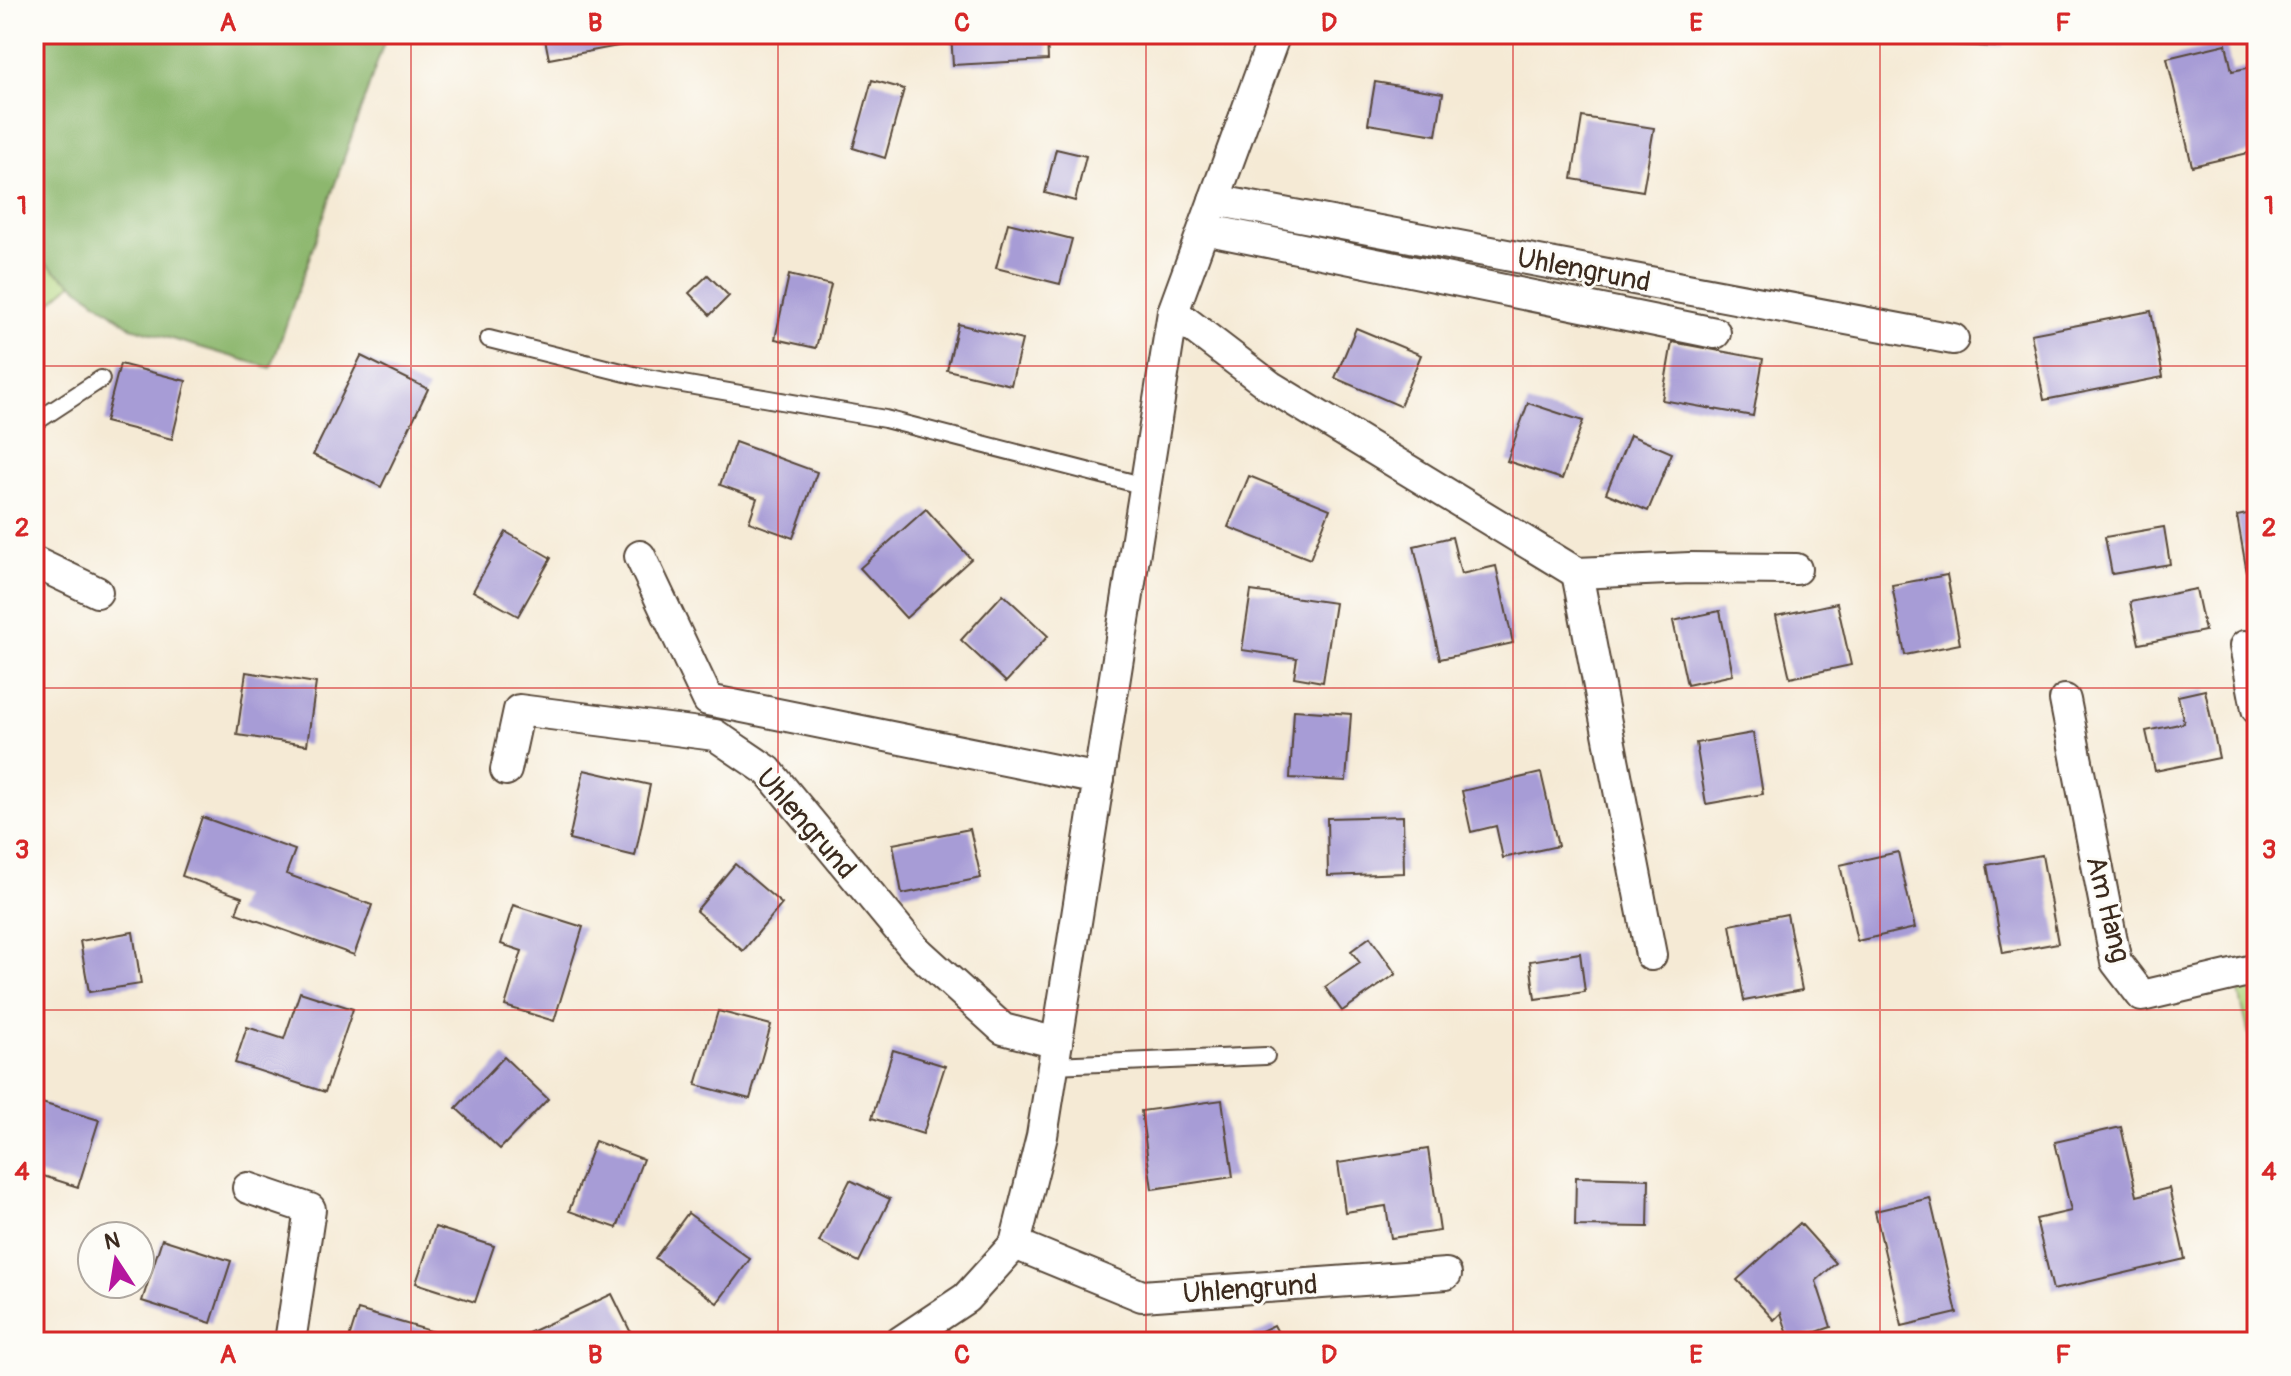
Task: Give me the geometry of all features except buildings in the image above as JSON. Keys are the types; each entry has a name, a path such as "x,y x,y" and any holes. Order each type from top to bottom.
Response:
{"street":[{"path":"900,1342 966,1298 1015,1244 1042,1136 1173,312 1275,34"},
{"name":"Uhlengrund","path":"1214,200 1953,339"},
{"name":"Uhlengrund","path":"1204,229 1715,333"},
{"path":"1173,312 1270,386 1577,573 1690,568 1796,569"},
{"path":"640,556 708,700 1099,779"},
{"path":"34,562 97,592"},
{"path":"1577,573 1651,955"},
{"path":"2245,646 2257,709"},
{"name":"Am Hang","path":"2065,700 2116,962 2142,996 2257,969"},
{"name":"Uhlengrund","path":"506,770 519,710 715,735 768,771 915,949 1003,1029 1055,1054"},
{"path":"248,1188 310,1209 290,1342"},
{"name":"Uhlengrund","path":"1015,1244 1142,1296 1446,1274"}],"lane":[{"path":"489,339 642,377 885,419 1145,486"},
{"path":"34,423 101,379"},
{"path":"1055,1054 1266,1056"}],"green space":[{"path":"44,34 387,34 271,368 131,327 34,255 34,60"},
{"path":"34,255 74,282 34,317"},
{"path":"2257,988 2257,1069 2239,992"}]}
